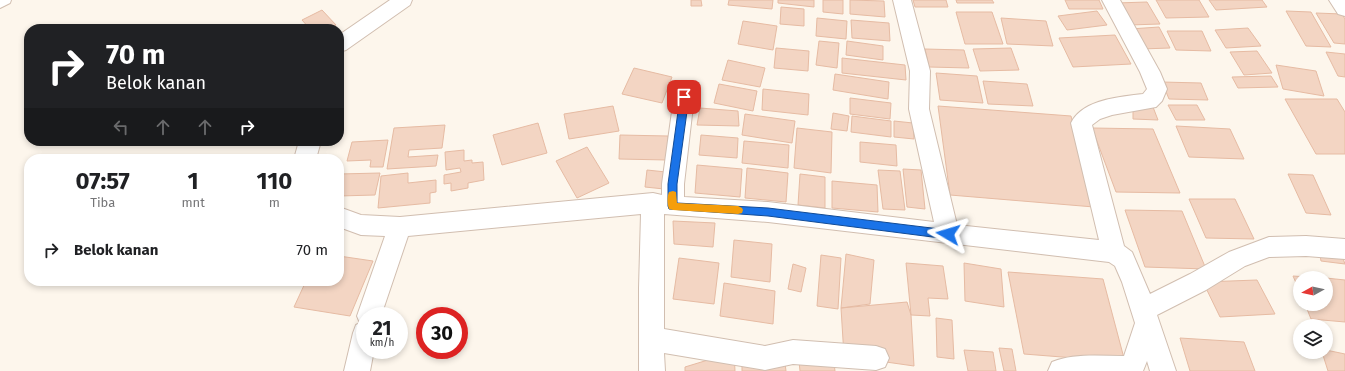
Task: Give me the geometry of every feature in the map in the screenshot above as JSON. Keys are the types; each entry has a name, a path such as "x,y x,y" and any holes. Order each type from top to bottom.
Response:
{"street":[{"path":"344,41 403,0"},
{"path":"902,0 920,71 919,109 948,234"},
{"path":"1111,0 1150,72 1157,89 1155,95 1149,101 1124,104 1096,112 1081,123 1114,252"},
{"path":"1338,0 1345,9"},
{"path":"652,371 651,339 663,205 672,184 684,97"},
{"path":"344,219 361,225 400,227 663,205 768,212 1114,252 1124,259 1134,282 1163,371"},
{"path":"372,307 400,227"},
{"path":"1060,371 1084,368 1132,368 1145,317 1198,282 1237,259 1269,247 1306,246 1345,249"},
{"path":"651,339 765,358 793,352 876,358"},
{"path":"357,371 360,359"}],"lane":[{"path":"0,4 6,0"}],"building":[{"path":"691,0 701,0 702,6 691,6"},
{"path":"729,0 773,0 772,9 728,5"},
{"path":"778,0 814,0 814,7 778,3"},
{"path":"823,0 843,0 843,14 823,12"},
{"path":"850,0 884,1 885,17 850,14"},
{"path":"913,0 946,0 948,7 915,7"},
{"path":"956,0 992,0 994,3 957,3"},
{"path":"1065,0 1099,0 1103,9 1069,9"},
{"path":"1156,0 1199,0 1209,17 1166,18"},
{"path":"1209,0 1262,0 1267,7 1216,10"},
{"path":"1147,2 1160,24 1129,25 1116,3"},
{"path":"781,7 804,9 804,26 780,24"},
{"path":"322,10 335,24 306,24 302,20"},
{"path":"1097,11 1107,25 1067,30 1058,16"},
{"path":"1286,11 1311,12 1331,47 1306,46"},
{"path":"956,12 992,12 1003,44 965,44"},
{"path":"1316,13 1342,14 1345,19 1345,44 1334,43"},
{"path":"817,18 847,21 846,39 816,36"},
{"path":"1001,18 1046,21 1053,46 1007,44"},
{"path":"851,20 889,23 890,41 852,38"},
{"path":"743,21 777,26 773,50 738,44"},
{"path":"1159,27 1170,48 1141,49 1130,29"},
{"path":"1248,28 1261,46 1226,48 1215,30"},
{"path":"1167,31 1202,31 1211,51 1176,50"},
{"path":"1115,35 1131,64 1073,67 1059,38"},
{"path":"819,41 839,43 837,68 816,65"},
{"path":"847,41 883,46 883,60 846,55"},
{"path":"776,48 809,51 808,71 774,68"},
{"path":"1011,48 1019,70 980,71 973,49"},
{"path":"925,49 964,50 969,68 929,67"},
{"path":"1257,51 1272,73 1244,75 1230,52"},
{"path":"1326,52 1345,54 1345,77 1338,76"},
{"path":"842,58 905,65 906,80 842,73"},
{"path":"728,60 765,68 760,87 722,80"},
{"path":"1276,65 1316,71 1324,96 1283,89"},
{"path":"634,68 672,77 662,103 622,94"},
{"path":"936,73 977,76 983,103 940,100"},
{"path":"835,74 889,82 888,99 833,90"},
{"path":"1271,76 1278,87 1238,88 1232,77"},
{"path":"983,81 1027,84 1033,106 988,104"},
{"path":"1162,82 1201,83 1208,100 1169,99"},
{"path":"719,84 757,91 753,111 714,103"},
{"path":"763,89 809,94 808,115 762,110"},
{"path":"850,98 891,103 890,119 850,114"},
{"path":"1285,99 1337,99 1345,112 1345,154 1316,154"},
{"path":"1168,105 1197,105 1205,120 1176,120"},
{"path":"613,106 619,131 569,139 564,114"},
{"path":"938,106 1071,116 1094,207 950,195"},
{"path":"1133,107 1153,107 1158,120 1133,119"},
{"path":"700,108 738,111 739,126 697,125"},
{"path":"833,113 849,116 847,131 831,129"},
{"path":"745,114 795,121 792,143 742,135"},
{"path":"852,116 891,121 891,137 851,132"},
{"path":"894,121 913,123 914,139 894,137"},
{"path":"538,123 547,153 502,165 493,135"},
{"path":"445,125 442,148 409,150 408,157 438,155 436,166 387,169 394,128"},
{"path":"1176,126 1230,129 1244,159 1189,157"},
{"path":"797,128 832,132 831,173 794,168"},
{"path":"1092,128 1153,129 1180,193 1116,192"},
{"path":"620,135 668,136 667,160 619,159"},
{"path":"701,135 738,138 737,158 699,155"},
{"path":"388,140 383,167 370,167 371,160 347,161 352,142"},
{"path":"744,141 789,145 788,168 742,163"},
{"path":"860,142 896,145 897,166 860,162"},
{"path":"587,147 609,183 577,198 556,161"},
{"path":"464,150 464,161 472,160 472,163 483,162 484,180 468,183 468,188 451,191 451,183 444,184 444,175 461,172 460,168 446,170 445,152"},
{"path":"697,165 742,169 740,197 695,193"},
{"path":"747,168 788,173 786,202 745,198"},
{"path":"903,169 921,170 925,209 907,207"},
{"path":"647,170 666,172 664,189 645,187"},
{"path":"878,170 900,171 905,210 883,209"},
{"path":"380,173 375,195 344,196 344,174"},
{"path":"408,173 408,183 436,180 436,192 430,193 430,203 378,208 381,176"},
{"path":"800,174 825,177 825,208 798,205"},
{"path":"1288,174 1313,175 1331,215 1306,213"},
{"path":"832,181 877,185 878,212 832,208"},
{"path":"1189,199 1235,199 1254,239 1206,238"},
{"path":"1125,210 1182,211 1206,269 1145,267"},
{"path":"673,221 715,223 713,247 674,244"},
{"path":"734,240 772,244 770,282 731,277"},
{"path":"1319,250 1341,253 1345,264 1321,261"},
{"path":"846,254 874,260 870,304 841,308"},
{"path":"821,255 841,258 838,309 817,306"},
{"path":"344,257 373,261 350,316 294,307 304,286 344,286"},
{"path":"679,258 719,263 714,304 673,299"},
{"path":"906,263 943,266 948,299 928,298 930,316 911,315"},
{"path":"964,263 1001,269 1004,307 965,301"},
{"path":"793,264 806,268 801,292 788,289"},
{"path":"1008,272 1103,279 1125,362 1024,354"},
{"path":"1333,279 1345,280 1345,322 1333,321 1333,319 1311,319 1308,311 1333,311"},
{"path":"1257,280 1275,314 1220,317 1203,282"},
{"path":"724,283 775,291 773,324 720,316"},
{"path":"907,302 911,315 914,366 844,356 841,308"},
{"path":"936,318 952,320 954,359 937,357"},
{"path":"1180,338 1244,342 1255,371 1190,371"},
{"path":"999,348 1012,349 1016,371 1004,371"},
{"path":"964,350 993,352 996,371 968,371"},
{"path":"1333,351 1345,354 1345,371 1328,371 1324,359 1333,359"},
{"path":"734,352 735,371 685,371 685,367"},
{"path":"742,361 785,363 786,371 742,371"},
{"path":"799,361 834,363 835,371 800,371"}],"slow traffic":[{"path":"673,195 673,206 738,210"}],"route":[{"path":"684,97 672,184 673,206 768,212 948,234"}]}
